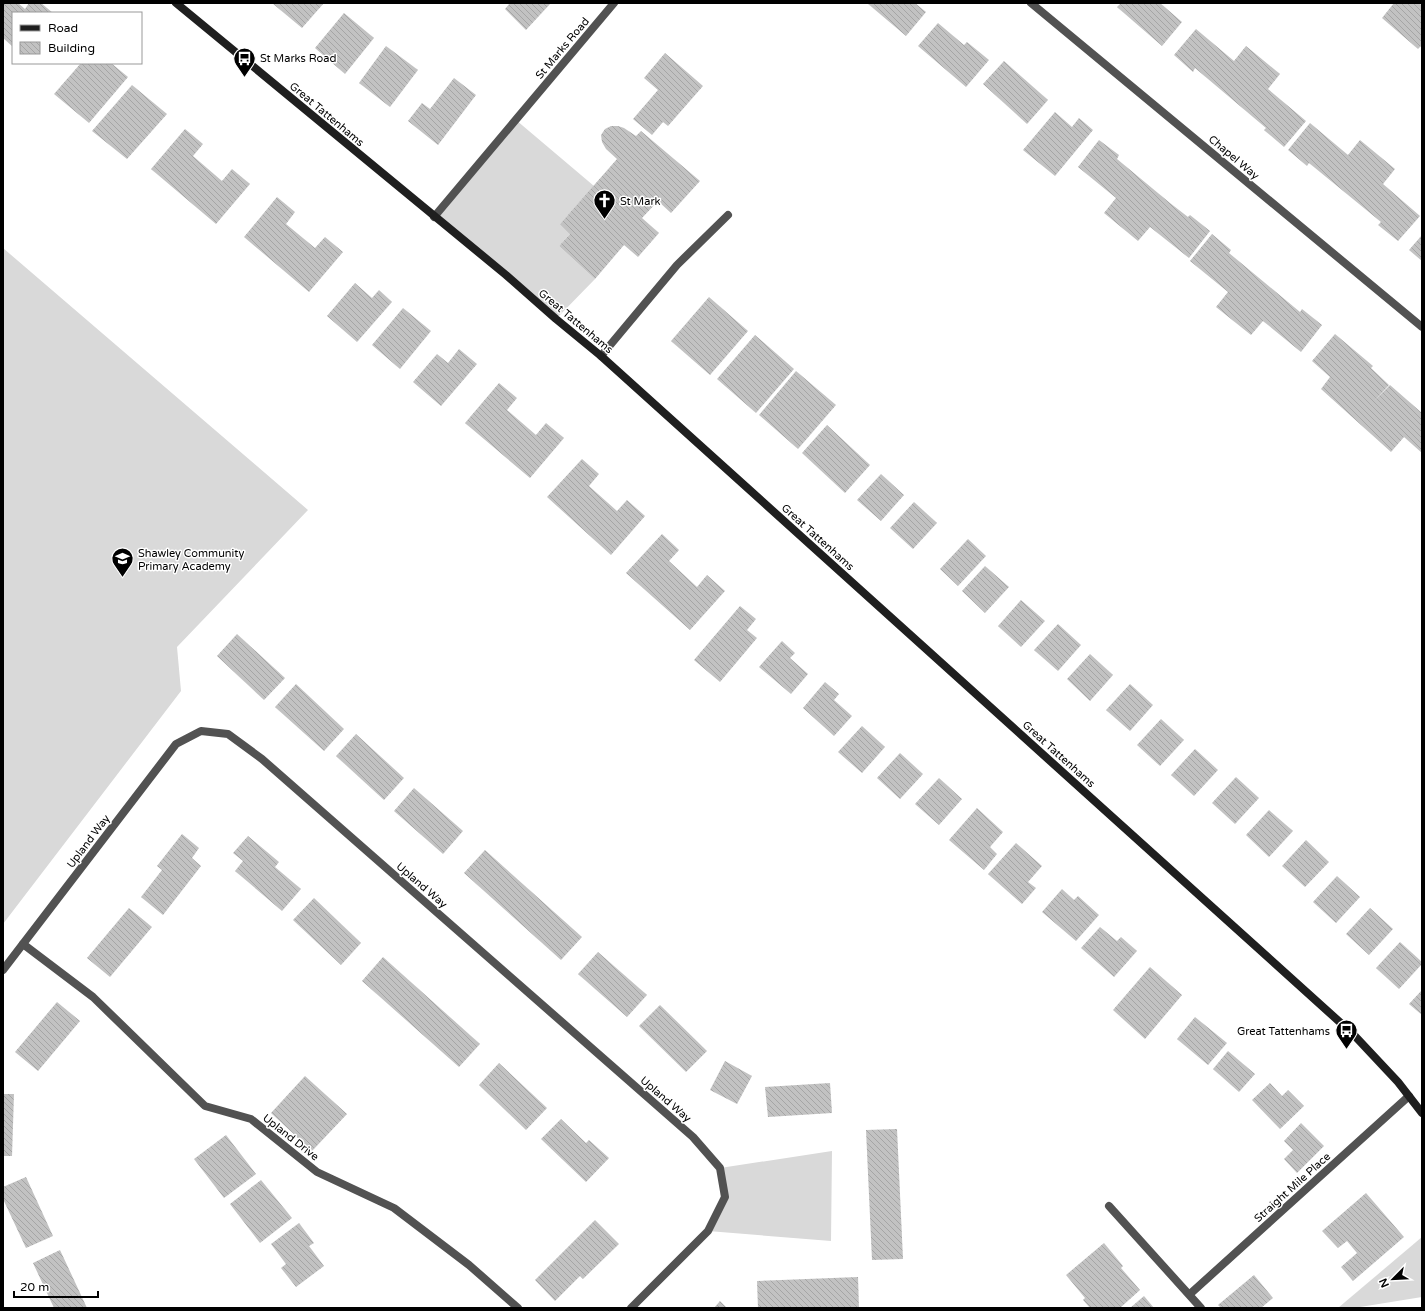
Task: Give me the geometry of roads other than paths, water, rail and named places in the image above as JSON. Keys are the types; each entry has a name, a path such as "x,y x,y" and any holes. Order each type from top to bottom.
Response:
{"main road":[{"name":"Great Tattenhams","path":"176,3 506,275 600,356 1353,1034 1398,1082 1422,1112"}],"street":[{"name":"St Marks Road","path":"434,217 614,3"},
{"name":"Chapel Way","path":"1031,3 1422,327"},
{"path":"600,356 677,265 728,215"},
{"name":"Upland Way","path":"3,970 176,744 200,731 228,734 274,770 692,1137 720,1168 725,1197 708,1231 631,1308"},
{"name":"Upland Drive","path":"23,944 93,997 205,1106 251,1119 318,1172 394,1208 470,1265 518,1308"},
{"name":"Straight Mile Place","path":"1190,1294 1409,1096"},
{"path":"1109,1206 1190,1294 1201,1308"}],"place":[{"name":"St Marks Road","path":"245,78"},
{"name":"St Mark","path":"604,220"},
{"name":"Shawley Community Primary Academy","path":"123,578"},
{"name":"Great Tattenhams","path":"1346,1050"}]}
